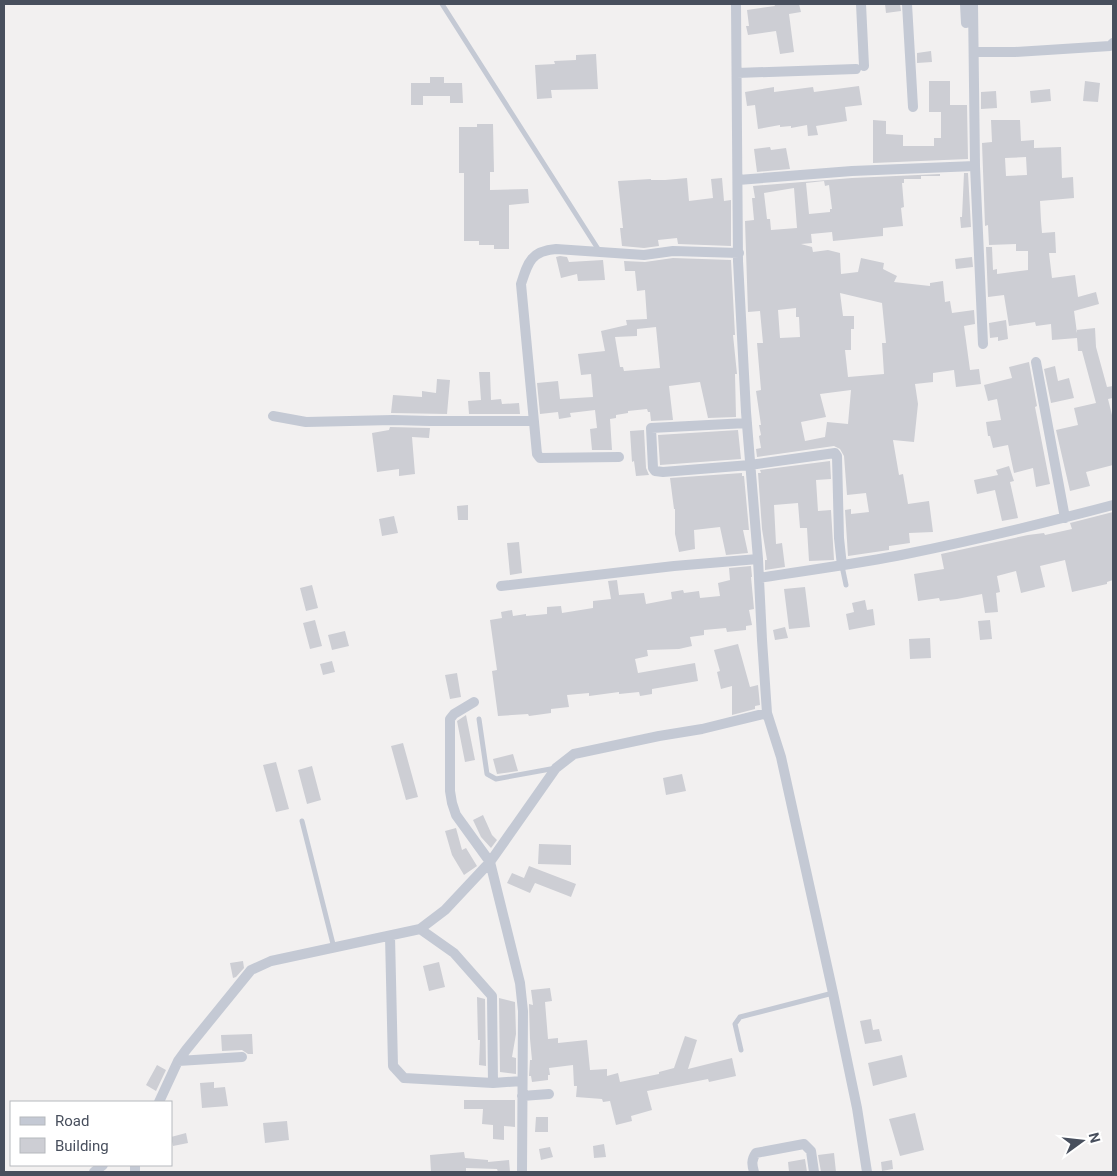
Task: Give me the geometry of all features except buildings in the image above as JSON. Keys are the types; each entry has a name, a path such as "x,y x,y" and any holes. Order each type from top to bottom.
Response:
{"street":[{"path":"736,4 738,253 747,423 758,558 767,713 781,757 833,993 867,1172"},
{"path":"737,73 860,68 861,4"},
{"path":"907,4 913,107"},
{"path":"965,4 966,23"},
{"path":"972,4 975,166 983,344"},
{"path":"974,52 1014,52 1110,46 1113,43"},
{"path":"738,180 852,171 975,166"},
{"path":"619,457 540,458 537,454 521,284 528,263 543,250 556,249 644,255 673,251 738,253"},
{"path":"1036,362 1065,518"},
{"path":"273,416 306,422 393,420 534,422"},
{"path":"747,423 651,428 652,464 655,471 663,472 750,465 835,453 837,456 839,538 842,566"},
{"path":"759,578 907,554 1065,518 1113,505"},
{"path":"501,586 758,558"},
{"path":"474,702 454,714 450,719 450,791 456,815 490,862 520,983 523,1011 522,1172"},
{"path":"159,1101 178,1061 251,970 271,961 420,929 444,910 490,862 556,768 574,754 702,729 767,713"},
{"path":"420,929 454,953 492,996 492,1083"},
{"path":"390,936 393,1066 404,1078 492,1083 522,1081"},
{"path":"178,1061 242,1057"},
{"path":"522,1096 549,1094"},
{"path":"754,1172 752,1164 756,1153 804,1144 811,1151 814,1172"}],"lane":[{"path":"442,4 600,252"},
{"path":"842,566 846,585"},
{"path":"479,719 487,774 493,778 556,768"},
{"path":"302,821 334,948"},
{"path":"741,1050 736,1024 740,1017 833,993"}]}
